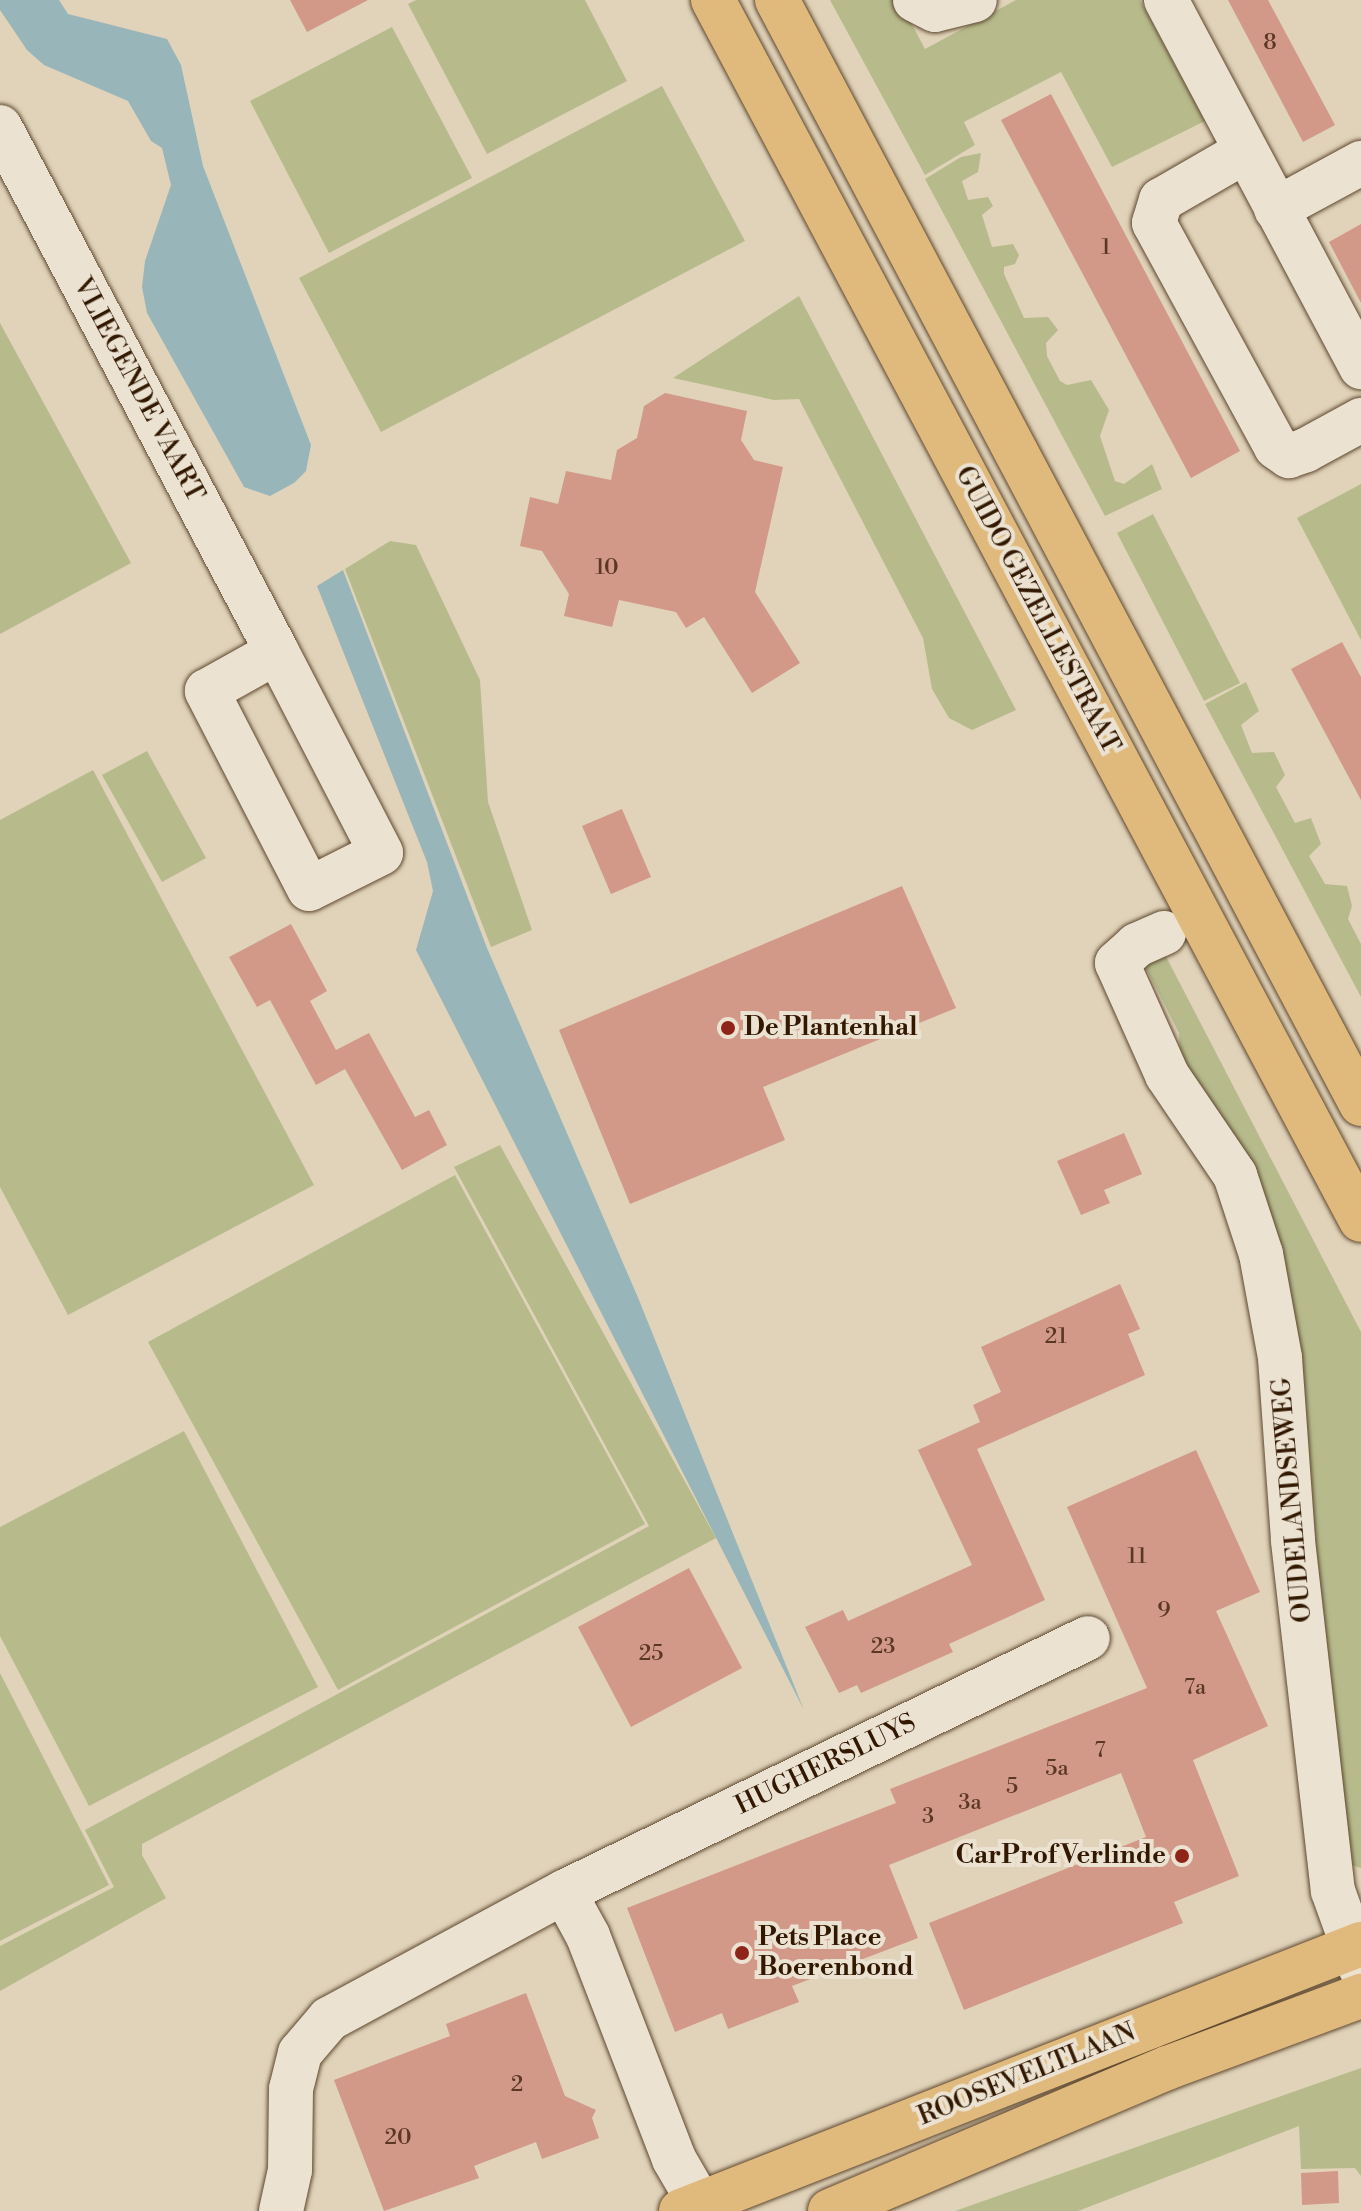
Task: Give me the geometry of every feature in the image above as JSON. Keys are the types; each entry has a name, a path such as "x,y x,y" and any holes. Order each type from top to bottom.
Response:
{"main road":[{"name":"GUIDO GEZELLESTRAAT","path":"713,0 1361,1220"},
{"path":"777,0 1361,1104"},
{"name":"ROOSEVELTLAAN","path":"696,2209 1358,1953"},
{"name":"ROOSEVELTLAAN","path":"830,2211 1167,2068 1361,1996"}],"street":[{"path":"915,0 935,10 975,0"},
{"path":"1166,0 1361,367"},
{"name":"VLIEGENDE VAART","path":"0,127 277,652 381,853 309,889 207,691 277,652"},
{"path":"1246,151 1161,200 1154,223 1276,447 1289,456 1361,420"},
{"path":"1276,209 1361,163"},
{"name":"OUDELANDSEWEG","path":"1164,933 1137,945 1117,963 1167,1075 1235,1175 1261,1254 1280,1358 1293,1541 1333,1891 1358,1953"},
{"name":"HUGHERSLUYS","path":"281,2211 290,2170 291,2089 300,2053 329,2019 564,1892 1088,1638"},
{"path":"564,1892 588,1936 696,2209"}],"green space":[{"path":"416,0 585,0 627,81 487,154 408,4"},
{"path":"830,0 899,0 925,49 1016,0 1140,0 1205,121 1112,167 1061,72 964,122 975,145 925,175"},
{"path":"392,27 472,178 329,253 250,101"},
{"path":"662,86 745,241 381,432 299,278"},
{"path":"981,153 978,172 962,181 968,200 988,197 993,206 982,215 992,247 1013,244 1019,255 1015,264 1004,267 1004,274 1024,318 1048,317 1058,330 1046,343 1047,356 1060,381 1067,385 1091,380 1109,410 1100,436 1115,481 1124,484 1152,464 1162,489 1105,516 925,179 961,157"},
{"path":"799,296 1016,710 972,730 949,718 932,689 923,638 799,399 774,400 673,378"},
{"path":"0,323 131,563 0,634"},
{"path":"1361,484 1361,640 1297,518"},
{"path":"1153,514 1240,683 1204,701 1117,533"},
{"path":"390,541 416,545 480,680 488,802 532,930 491,947 345,569"},
{"path":"1246,682 1259,711 1241,725 1252,753 1274,752 1285,775 1276,787 1295,823 1311,818 1321,844 1309,856 1325,884 1347,886 1352,906 1348,919 1361,944 1361,997 1205,704"},
{"path":"147,751 206,858 162,882 102,775"},
{"path":"93,770 314,1185 68,1315 0,1187 0,820"},
{"path":"1160,945 1361,1332 1361,1868 1345,1863 1301,1379 1180,1063 1179,1033 1140,956"},
{"path":"500,1145 716,1538 142,1844 142,1855 166,1898 0,1991 0,1946 114,1887 85,1830 649,1526 454,1167"},
{"path":"455,1175 645,1524 338,1690 148,1342"},
{"path":"184,1431 318,1687 89,1806 0,1636 0,1527"},
{"path":"0,1673 109,1885 0,1941"},
{"path":"1361,2068 1361,2176 1355,2168 1301,2169 1299,2126 1078,2211 955,2211"}],"water":[{"path":"0,0 59,0 68,14 167,39 181,65 203,166 311,445 306,471 294,483 270,496 244,487 147,313 142,287 145,261 171,185 162,148 151,141 128,101 44,65 27,50 0,10"},
{"path":"343,570 487,948 639,1300 804,1710 416,950 433,891 427,862 317,586"}],"building":[{"path":"290,0 368,0 307,32"},
{"path":"1228,0 1268,0 1335,125 1303,142"},
{"path":"1051,94 1240,451 1191,478 1001,120"},
{"path":"1361,224 1361,303 1329,242"},
{"path":"665,393 747,411 741,440 754,460 783,467 755,592 800,663 752,693 704,617 686,628 676,612 619,600 612,627 564,616 569,594 542,551 520,546 530,497 558,504 566,471 611,480 617,450 637,438 644,406"},
{"path":"1342,642 1361,677 1361,800 1291,669"},
{"path":"622,809 651,877 611,894 582,826"},
{"path":"902,886 956,1008 763,1087 785,1140 630,1204 559,1030"},
{"path":"291,924 327,991 310,1001 336,1050 369,1033 415,1117 429,1110 447,1145 402,1170 345,1069 316,1085 270,1000 257,1007 229,957"},
{"path":"1124,1133 1142,1174 1104,1190 1110,1203 1081,1215 1057,1161"},
{"path":"1120,1284 1140,1329 1128,1334 1145,1375 977,1449 1045,1600 949,1644 953,1652 861,1693 857,1685 839,1693 805,1627 843,1610 848,1621 972,1565 918,1450 980,1422 973,1405 1001,1392 981,1347"},
{"path":"1196,1450 1260,1592 1216,1611 1268,1726 1193,1760 1239,1876 1174,1902 1183,1923 964,2010 929,1923 1146,1837 1121,1773 889,1865 918,1938 792,1986 799,2002 728,2029 722,2013 675,2032 627,1908 896,1803 890,1789 1147,1688 1067,1507"},
{"path":"689,1568 742,1668 631,1727 578,1627"},
{"path":"526,1993 565,2096 596,2110 592,2118 599,2138 542,2159 536,2142 474,2166 479,2178 384,2211 334,2080 450,2036 446,2024"},
{"path":"1338,2171 1339,2203 1302,2205 1301,2173"}],"place":[{"name":"De Plantenhal","path":"728,1028"},
{"name":"CarProf Verlinde","path":"1182,1856"},
{"name":"Pets Place Boerenbond","path":"742,1953"}]}
